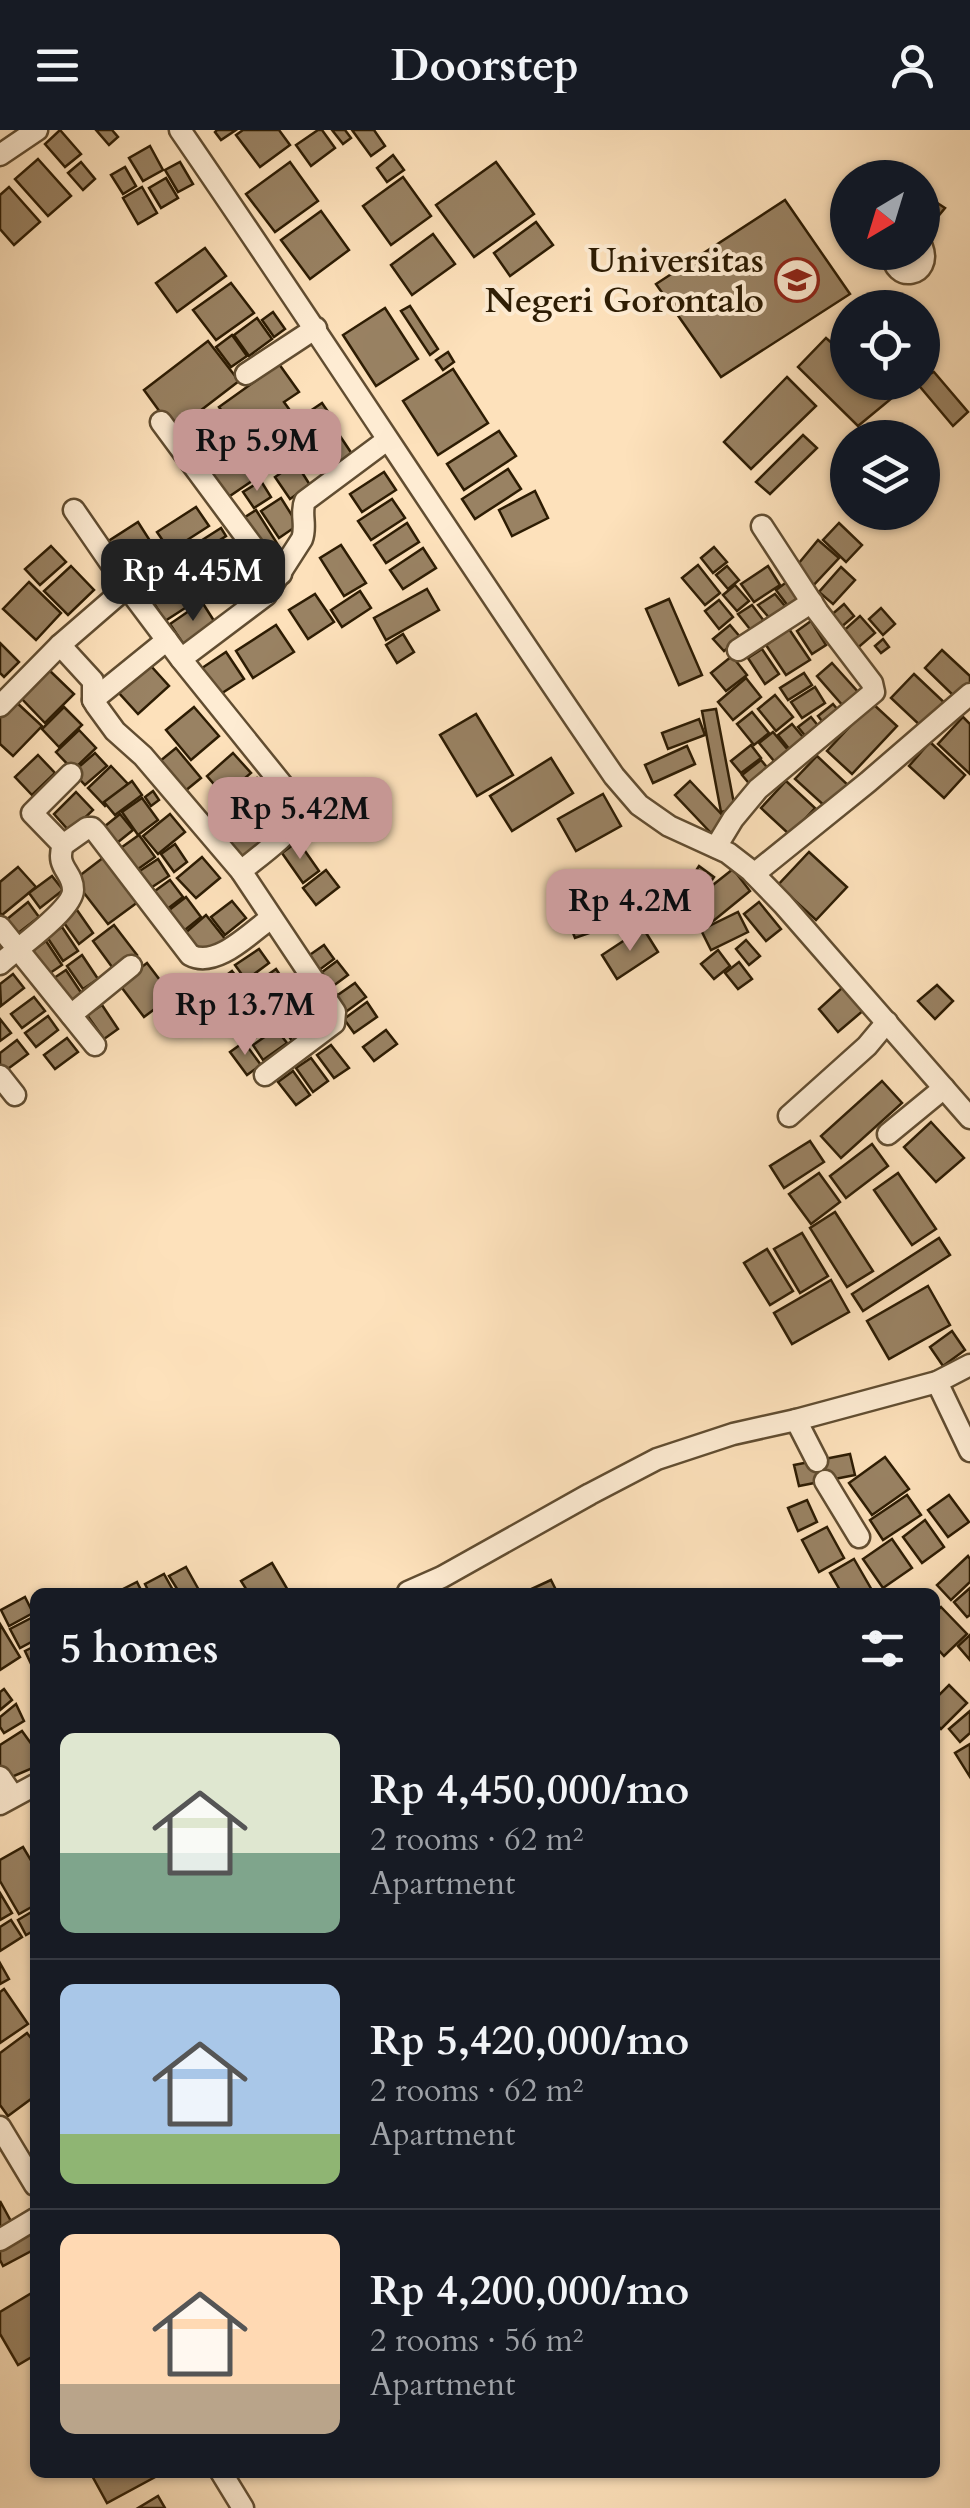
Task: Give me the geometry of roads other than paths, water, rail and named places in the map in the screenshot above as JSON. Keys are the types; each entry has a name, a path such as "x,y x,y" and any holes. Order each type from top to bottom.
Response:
{"street":[{"path":"0,155 38,130"},
{"path":"180,130 614,776 639,804 669,826 716,847 754,874 970,1118"},
{"path":"246,374 316,328"},
{"path":"161,422 266,564 281,574"},
{"path":"181,659 266,596 306,530 305,501 387,440"},
{"path":"74,510 127,587 296,806 290,828 240,871"},
{"path":"716,847 758,789 874,692 762,526"},
{"path":"0,706 127,587"},
{"path":"738,650 812,602"},
{"path":"93,700 167,640"},
{"path":"60,646 94,681 93,700 115,730 143,756 240,871 335,1012 334,1022 265,1075"},
{"path":"754,874 970,694"},
{"path":"63,846 32,813 72,774"},
{"path":"0,964 61,912 73,895 60,860 63,846 87,828 96,832 190,955 199,960 216,958 271,918"},
{"path":"0,927 95,1045"},
{"path":"71,1015 131,966"},
{"path":"789,1116 867,1046 887,1022"},
{"path":"0,1076 15,1095"},
{"path":"888,1134 944,1088"},
{"path":"417,1588 656,1459 733,1434 937,1382 970,1364"},
{"path":"937,1382 970,1450"},
{"path":"796,1420 859,1538"},
{"path":"0,1777 21,1797"},
{"path":"0,2127 30,2177"},
{"path":"0,2240 30,2222"},
{"path":"224,2478 242,2508"}],"place":[{"name":"Universitas Negeri Gorontalo","path":"797,280"}]}
